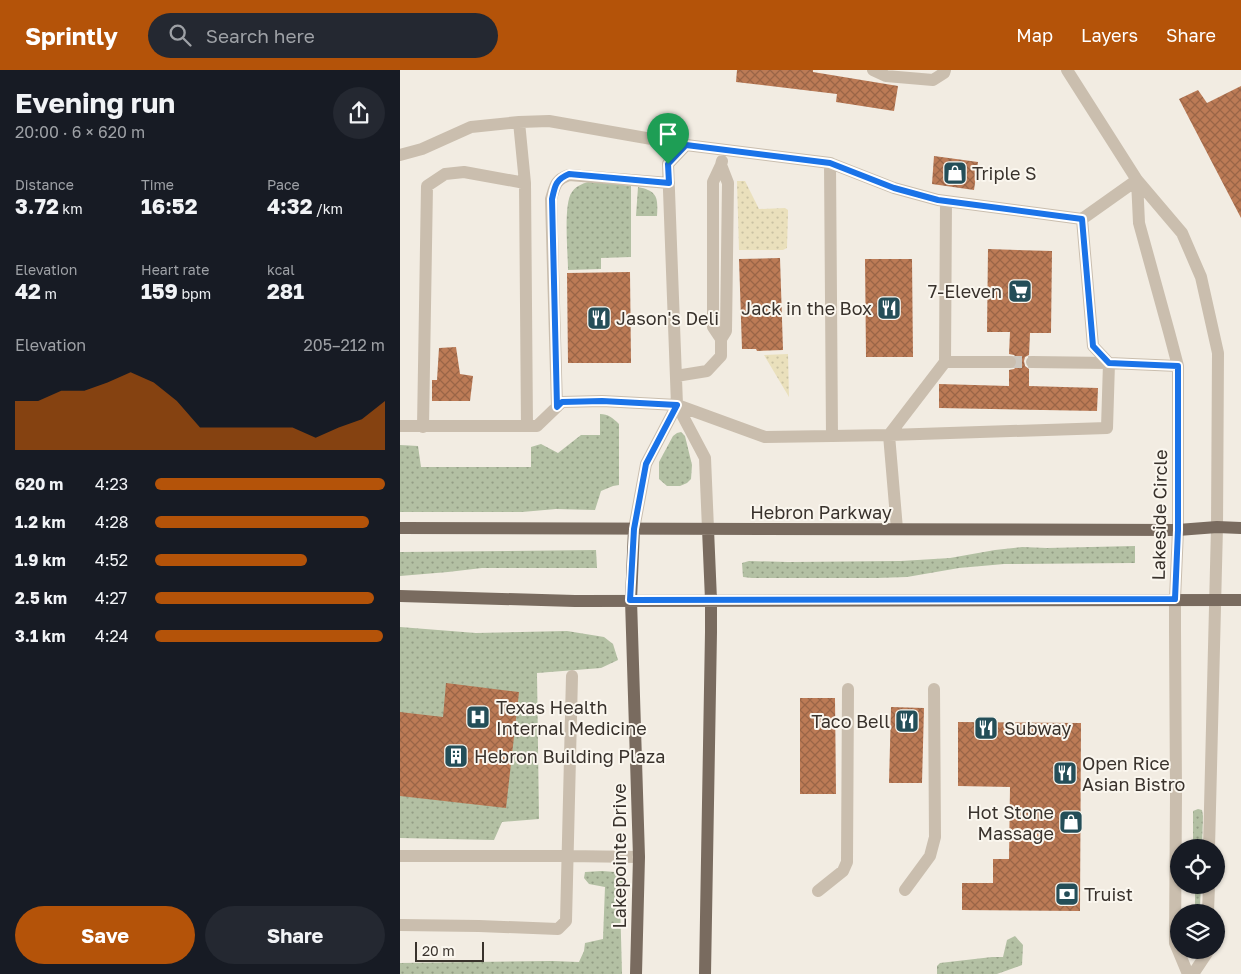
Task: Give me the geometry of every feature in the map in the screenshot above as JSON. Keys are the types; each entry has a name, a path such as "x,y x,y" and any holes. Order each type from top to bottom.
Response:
{"main road":[{"name":"Hebron Parkway","path":"400,528 1178,530 1217,527 1241,528"},
{"name":"Lakepointe Drive","path":"634,529 630,600 639,857 636,974"},
{"path":"705,974 711,600 708,529"},
{"path":"400,596 556,600 1241,600"}],"street":[{"path":"873,70 886,76 933,80 944,73 945,70"},
{"name":"Lakeside Circle","path":"1067,70 1137,180 1182,233 1201,277 1218,353 1217,527 1210,839"},
{"path":"400,155 422,149 471,127 549,121 686,145 830,163 894,188 938,200 1082,219 1137,180"},
{"path":"519,122 525,183 526,426"},
{"path":"686,145 668,164 677,405 705,458 708,529"},
{"path":"676,376 707,371 721,356 721,339 726,331 728,183 721,165 723,150"},
{"path":"830,163 832,436"},
{"path":"423,427 427,186 445,174 464,172 525,183"},
{"path":"557,407 552,199 555,186 561,178 569,174 669,183"},
{"name":"Lakeside Circle","path":"1137,180 1139,223 1178,366 1178,530 1175,599 1175,943 1188,974"},
{"path":"897,530 889,435 945,362 946,201"},
{"path":"400,426 537,426 562,402 602,401 677,405 765,437 1107,428 1109,363 1093,346 1082,219"},
{"path":"945,362 1010,362"},
{"path":"1032,362 1178,366"},
{"path":"634,529 646,464 677,405"},
{"path":"400,925 558,929 566,921 572,676"},
{"path":"818,891 843,871 847,862 848,689"},
{"path":"905,890 930,856 935,837 934,689"},
{"path":"400,856 639,857"},
{"path":"1193,974 1203,959"}],"green space":[{"path":"592,181 631,186 631,257 601,258 601,269 568,270 567,217 569,198 576,188"},
{"path":"638,187 650,191 655,196 657,200 657,216 636,216"},
{"path":"600,414 610,417 619,424 619,485 601,491 595,510 400,512 400,445 418,446 421,467 531,467 531,447 541,444 558,453 581,435 600,435"},
{"path":"681,432 685,436 692,465 691,479 680,486 667,486 659,479 659,462 673,436"},
{"path":"1135,546 1135,563 1004,564 959,568 907,577 752,578 743,577 742,563 749,561 901,561 950,558 1022,547"},
{"path":"596,550 597,568 482,568 400,576 400,552"},
{"path":"400,627 476,633 567,631 604,637 613,644 618,660 601,668 537,673 539,819 502,822 494,840 400,838"},
{"path":"1202,810 1202,839 1193,839 1193,811"},
{"path":"585,872 615,872 623,881 620,900 622,974 400,974 400,963 579,962 585,943 603,939 605,887 589,884 584,878"},
{"path":"1195,894 1201,894 1200,904 1195,904"},
{"path":"1015,936 1023,945 1022,965 997,974 937,974 937,966 940,963 1003,957 1007,940"}],"sand":[{"path":"737,181 745,181 759,209 785,208 788,210 787,248 783,250 739,250"},
{"path":"788,354 789,397 764,355"}],"building":[{"path":"737,70 813,70 813,72 898,86 894,111 836,102 837,94 736,82"},
{"path":"1241,86 1241,218 1179,99 1198,90 1207,103"},
{"name":"Triple S","path":"934,156 978,162 974,190 932,184"},
{"path":"988,249 1052,251 1051,333 1030,333 1029,355 1025,357 1024,361 1025,366 1029,369 1029,386 1098,388 1097,411 939,408 939,384 1009,386 1009,370 1017,366 1017,358 1009,354 1010,332 987,332"},
{"path":"780,258 783,350 757,351 756,349 742,349 739,259"},
{"name":"Jack in the Box","path":"865,259 912,259 913,357 866,357"},
{"name":"Jason's Deli","path":"630,272 631,363 568,363 567,273"},
{"path":"456,347 460,374 473,376 470,401 432,401 432,380 437,380 439,348"},
{"name":"Hebron Building Plaza","path":"446,683 519,692 506,808 400,796 400,712 443,717"},
{"path":"800,698 835,698 836,794 800,794"},
{"path":"891,707 924,708 922,783 889,783"},
{"path":"958,722 1081,723 1080,911 962,910 962,883 993,883 993,859 1009,859 1010,787 958,786"}],"tunnel":[{"path":"1010,362 1032,362"}],"place":[{"name":"Triple S","path":"955,173"},
{"name":"7-Eleven","path":"1020,291"},
{"name":"Jack in the Box","path":"889,308"},
{"name":"Jason's Deli","path":"599,318"},
{"name":"Texas Health Internal Medicine","path":"478,717"},
{"name":"Taco Bell","path":"907,721"},
{"name":"Subway","path":"986,728"},
{"name":"Hebron Building Plaza","path":"456,756"},
{"name":"Open Rice Asian Bistro","path":"1065,773"},
{"name":"Hot Stone Massage","path":"1071,822"},
{"name":"Truist","path":"1067,894"}],"route":[{"path":"686,145 830,163 894,188 938,200 1082,219 1093,346 1109,363 1178,366 1178,530 1175,599 630,600 634,529 646,464 677,405 602,401 562,402 557,407 552,199 555,186 561,178 569,174 669,183 668,164 686,145"}]}
